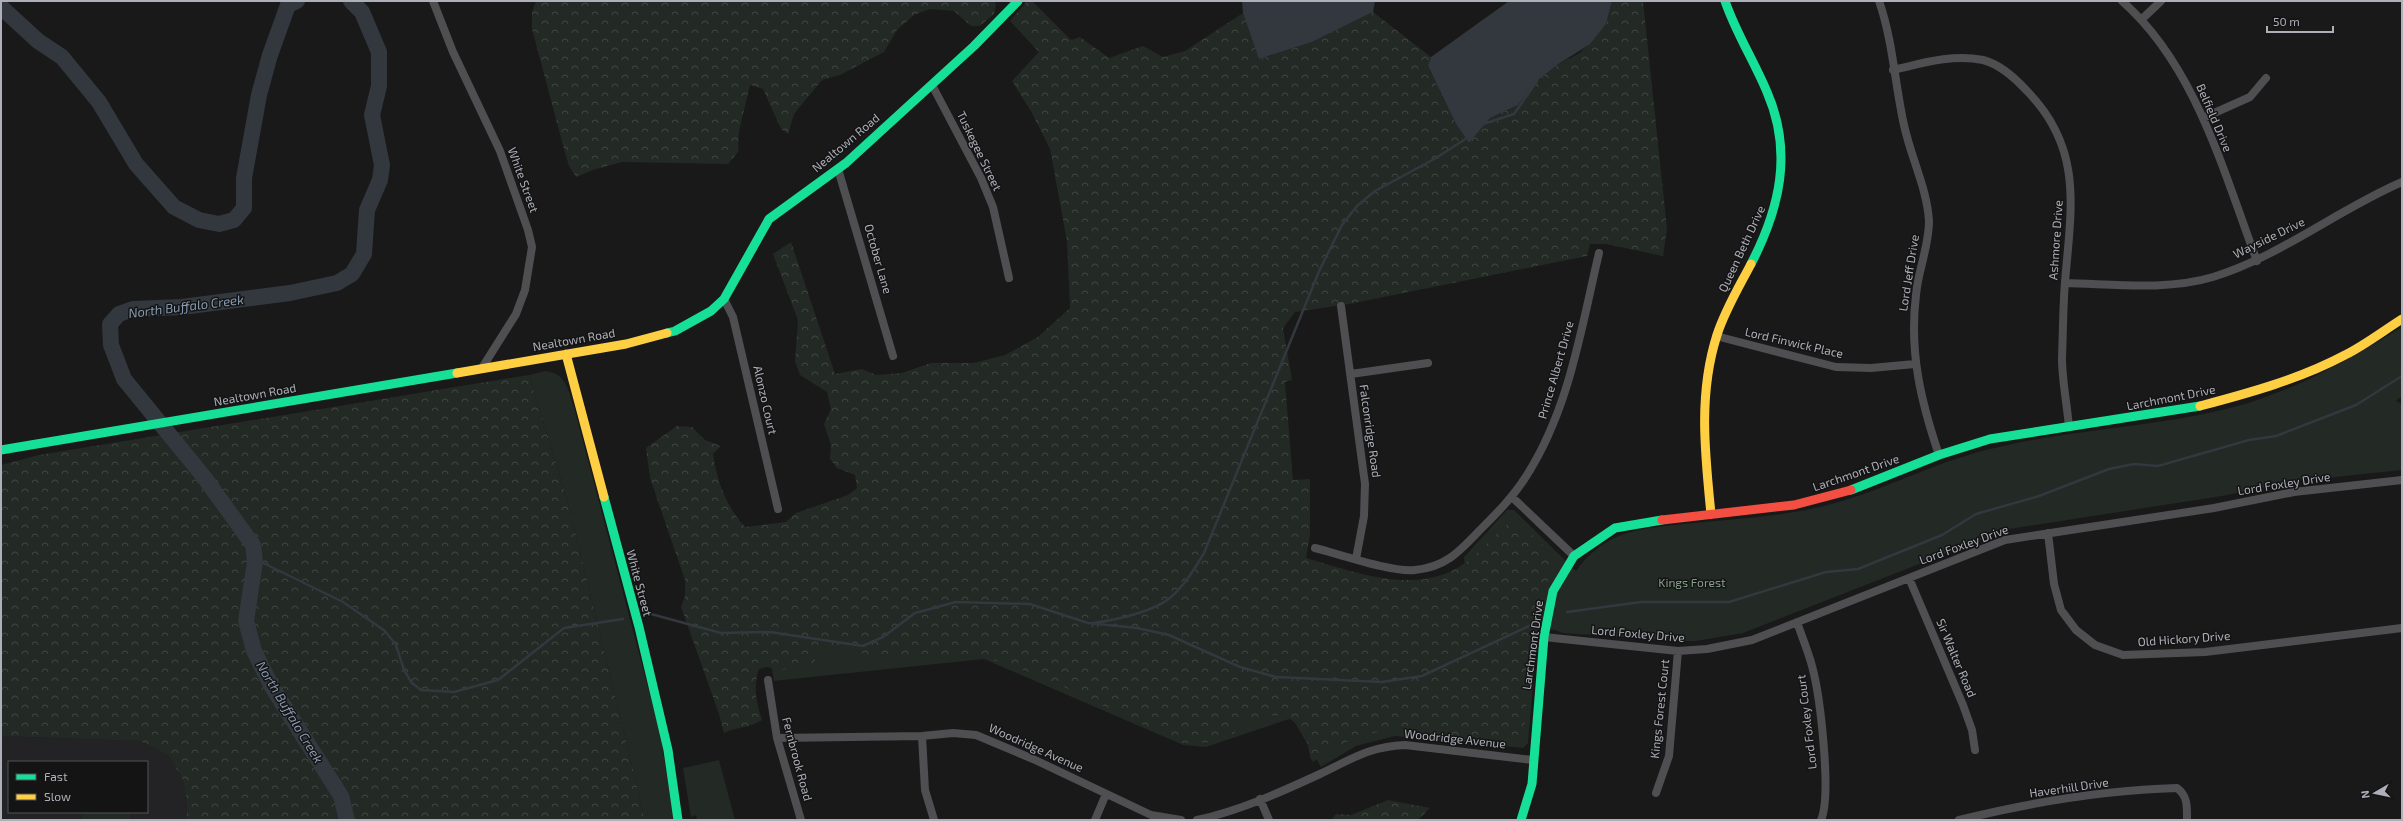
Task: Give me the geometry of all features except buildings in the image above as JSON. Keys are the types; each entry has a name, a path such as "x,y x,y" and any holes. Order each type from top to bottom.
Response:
{"street":[{"name":"White Street","path":"433,1 453,52 500,150 528,230 532,247 525,290 516,314 482,368"},
{"name":"Nealtown Road","path":"1,450 566,354 644,340 675,331 700,319 724,298 769,219 777,211 838,169 977,44 1018,1"},
{"name":"Queen Beth Drive","path":"1712,514 1702,416 1707,368 1716,336 1724,315 1769,227 1777,200 1781,166 1776,131 1768,93 1730,19 1725,1"},
{"name":"Lord Jeff Drive","path":"1880,1 1909,146 1926,193 1929,223 1926,255 1916,294 1914,364 1927,419 1938,455"},
{"name":"Belfield Drive","path":"2122,1 2142,19 2179,71 2203,118 2256,261"},
{"path":"2142,19 2161,1"},
{"name":"Ashmore Drive","path":"1893,70 1948,58 1984,60 2004,71 2037,101 2053,124 2064,151 2071,183 2072,211 2065,283 2062,360 2069,427"},
{"path":"2203,118 2250,97 2266,78"},
{"name":"Tuskegee Street","path":"932,85 981,178 992,207 1009,278"},
{"name":"October Lane","path":"838,169 893,356"},
{"name":"Wayside Drive","path":"2065,283 2171,285 2212,277 2256,261 2378,192 2402,182"},
{"name":"Prince Albert Drive","path":"1315,548 1397,569 1414,570 1433,566 1451,559 1512,497 1536,460 1556,420 1571,371 1599,253"},
{"name":"Alonzo Court","path":"724,298 733,317 778,509"},
{"name":"Falconridge Road","path":"1341,306 1365,484 1364,521 1356,559"},
{"name":"Larchmont Drive","path":"1521,820 1526,809 1532,784 1544,637 1554,591 1574,556 1616,528 1644,522 1794,505 1822,499 1938,455 1990,439 2197,407 2255,391 2345,356 2402,319"},
{"name":"Lord Finwick Place","path":"1716,336 1757,348 1836,367 1871,368 1914,364"},
{"name":"White Street","path":"566,354 640,634 668,750 678,820"},
{"path":"1350,374 1428,363"},
{"name":"Lord Foxley Drive","path":"1544,637 1678,650 1707,649 1752,640 2005,540 2214,508 2294,492 2402,480"},
{"path":"1512,497 1574,556"},
{"name":"Old Hickory Drive","path":"2048,533 2054,584 2061,610 2076,630 2095,645 2123,654 2206,652 2402,628"},
{"name":"Sir Walter Road","path":"1909,578 1963,705 1972,730 1975,750"},
{"name":"Lord Foxley Court","path":"1797,622 1812,666 1823,742 1826,787 1824,813 1821,820"},
{"name":"Kings Forest Court","path":"1656,793 1670,756 1678,650"},
{"name":"Fernbrook Road","path":"768,680 777,738 801,820"},
{"name":"Woodridge Avenue","path":"777,738 922,736 953,734 976,735 1033,758 1151,815 1181,820"},
{"path":"922,736 925,790 934,820"},
{"name":"Woodridge Avenue","path":"1197,820 1218,815 1260,799 1320,774 1365,751 1391,745 1405,744 1533,760"},
{"name":"Haverhill Drive","path":"1958,820 1988,817 2025,806 2152,789 2177,788 2183,792 2188,806 2187,820"},
{"path":"1095,820 1106,794"},
{"path":"1260,799 1269,820"}],"shaded area":[{"path":"1242,1 1375,1 1373,12 1312,42 1259,59 1243,13"},
{"path":"1509,1 1612,1 1606,24 1590,44 1557,65 1537,81 1518,105 1490,118 1469,143 1456,124 1428,66 1431,57"},
{"path":"1,736 140,741 168,755 182,778 187,800 187,820 1,820"}],"green space":[{"path":"536,1 994,1 996,4 994,14 980,26 971,26 954,11 930,9 914,15 897,30 884,52 840,75 822,80 794,114 788,134 781,129 763,89 750,85 739,131 738,152 728,164 622,162 593,170 576,177 569,166 532,29 532,12"},
{"path":"1027,1 1032,1 1071,40 1080,37 1109,58 1143,46 1163,57 1185,51 1243,13 1260,59 1312,42 1373,12 1431,57 1428,67 1456,124 1469,143 1490,118 1518,105 1537,81 1557,65 1580,53 1606,24 1612,1 1643,1 1667,229 1663,256 1606,244 1590,244 1587,256 1349,304 1295,312 1283,328 1292,380 1285,382 1293,480 1310,479 1310,535 1306,558 1365,575 1407,580 1427,579 1447,573 1465,563 1508,524 1529,533 1541,543 1556,562 1543,593 1533,631 1524,733 1520,740 1496,741 1410,729 1395,730 1366,735 1352,740 1338,746 1313,762 1302,731 1296,723 1289,718 1281,716 1263,716 1242,720 1234,733 1228,737 1215,741 1181,743 1064,687 1005,662 977,658 872,656 830,646 817,650 814,664 781,670 767,667 759,669 756,682 756,694 762,720 753,725 724,733 719,714 681,607 685,596 685,580 650,478 646,448 677,426 692,427 705,440 721,446 713,454 717,474 723,493 738,519 745,527 786,522 796,513 848,495 857,488 855,475 837,468 830,459 831,445 824,424 831,409 827,392 800,375 795,361 798,320 773,254 791,242 835,374 862,369 876,375 902,373 931,363 974,363 1005,355 1038,337 1070,308 1067,241 1050,149 1032,113 1012,81 1039,52 1010,21"},
{"name":"Kings Forest","path":"2402,327 2402,396 2396,401 2402,404 2402,470 2297,481 2222,496 2009,529 1743,633 1696,641 1677,641 1563,633 1555,630 1538,628 1528,743 1523,748 1395,736 1356,746 1321,767 1292,718 1206,747 1183,745 984,659 774,681 769,653 1030,604 1471,653 1464,557 1507,510 1514,510 1576,571 1587,557 1596,549 1612,539 1629,532 1656,527 1807,510 1866,493 1948,462 1990,449 2053,436 2182,418 2245,404 2286,389 2326,371"},
{"path":"545,371 552,372 562,379 568,388 574,407 660,733 674,820 643,820 643,811 568,502 529,375"},
{"path":"529,375 568,502 643,811 643,820 187,820 187,800 182,778 168,755 140,741 1,736 1,465 39,455"},
{"path":"719,760 735,820 697,820 696,815 691,817 683,768"},
{"path":"1388,800 1430,808 1418,820 1331,820 1336,814 1351,815"},
{"path":"83,813 130,813 130,820 82,820"}],"waterway":[{"name":"North Buffalo Creek","path":"1,7 38,41 62,57 99,102 136,164 174,207 199,220 219,224 234,220 244,208 244,178 259,95 270,55 288,5 297,1"},
{"name":"North Buffalo Creek","path":"347,820 341,796 272,687 254,651 246,621 255,562 253,545 204,477 124,379 111,345 110,324 119,314 133,309 182,307 290,293 337,283 352,274 364,254 367,210 380,180 382,165 372,115 379,86 379,52 362,12 351,1"},
{"path":"1483,124 1514,114 1537,81"},
{"path":"1093,623 1112,620 1155,607 1171,597 1185,582 1204,553 1320,269 1342,225 1357,206 1375,191 1436,158 1467,138"},
{"path":"1567,612 1641,602 1729,602 1826,572 1858,569 1942,535 1976,514 2039,496 2109,469 2134,464 2158,466 2249,440 2276,436 2356,405 2402,376"},
{"path":"255,559 343,602 385,631 396,645 404,670 412,683 421,690 454,692 498,680 564,628 623,619"},
{"path":"651,614 721,633 770,632 863,646 883,637 915,613 956,602 1030,604 1088,623 1137,628 1169,635 1240,667 1276,677 1382,682 1422,676 1531,625"}],"traffic: fast":[{"path":"667,333 675,331 711,311 724,299 769,219 846,163 974,46 1018,1"},
{"path":"1725,1 1734,24 1767,92 1775,114 1780,136 1780,180 1776,201 1761,243 1751,264"},
{"path":"1,450 457,373"},
{"path":"1851,490 1939,455 1990,439 2200,406"},
{"path":"604,497 639,627 668,750 678,820"},
{"path":"1521,820 1532,784 1544,637 1553,591 1574,556 1615,528 1662,520"}],"traffic: slow":[{"path":"1711,514 1705,447 1705,402 1707,379 1711,357 1720,326 1732,299 1751,264"},
{"path":"2200,406 2256,390 2328,364 2367,342 2402,319"},
{"path":"457,373 626,344 667,333"},
{"path":"566,354 604,497"}],"traffic: jam":[{"path":"1662,520 1794,505 1851,490"}]}
